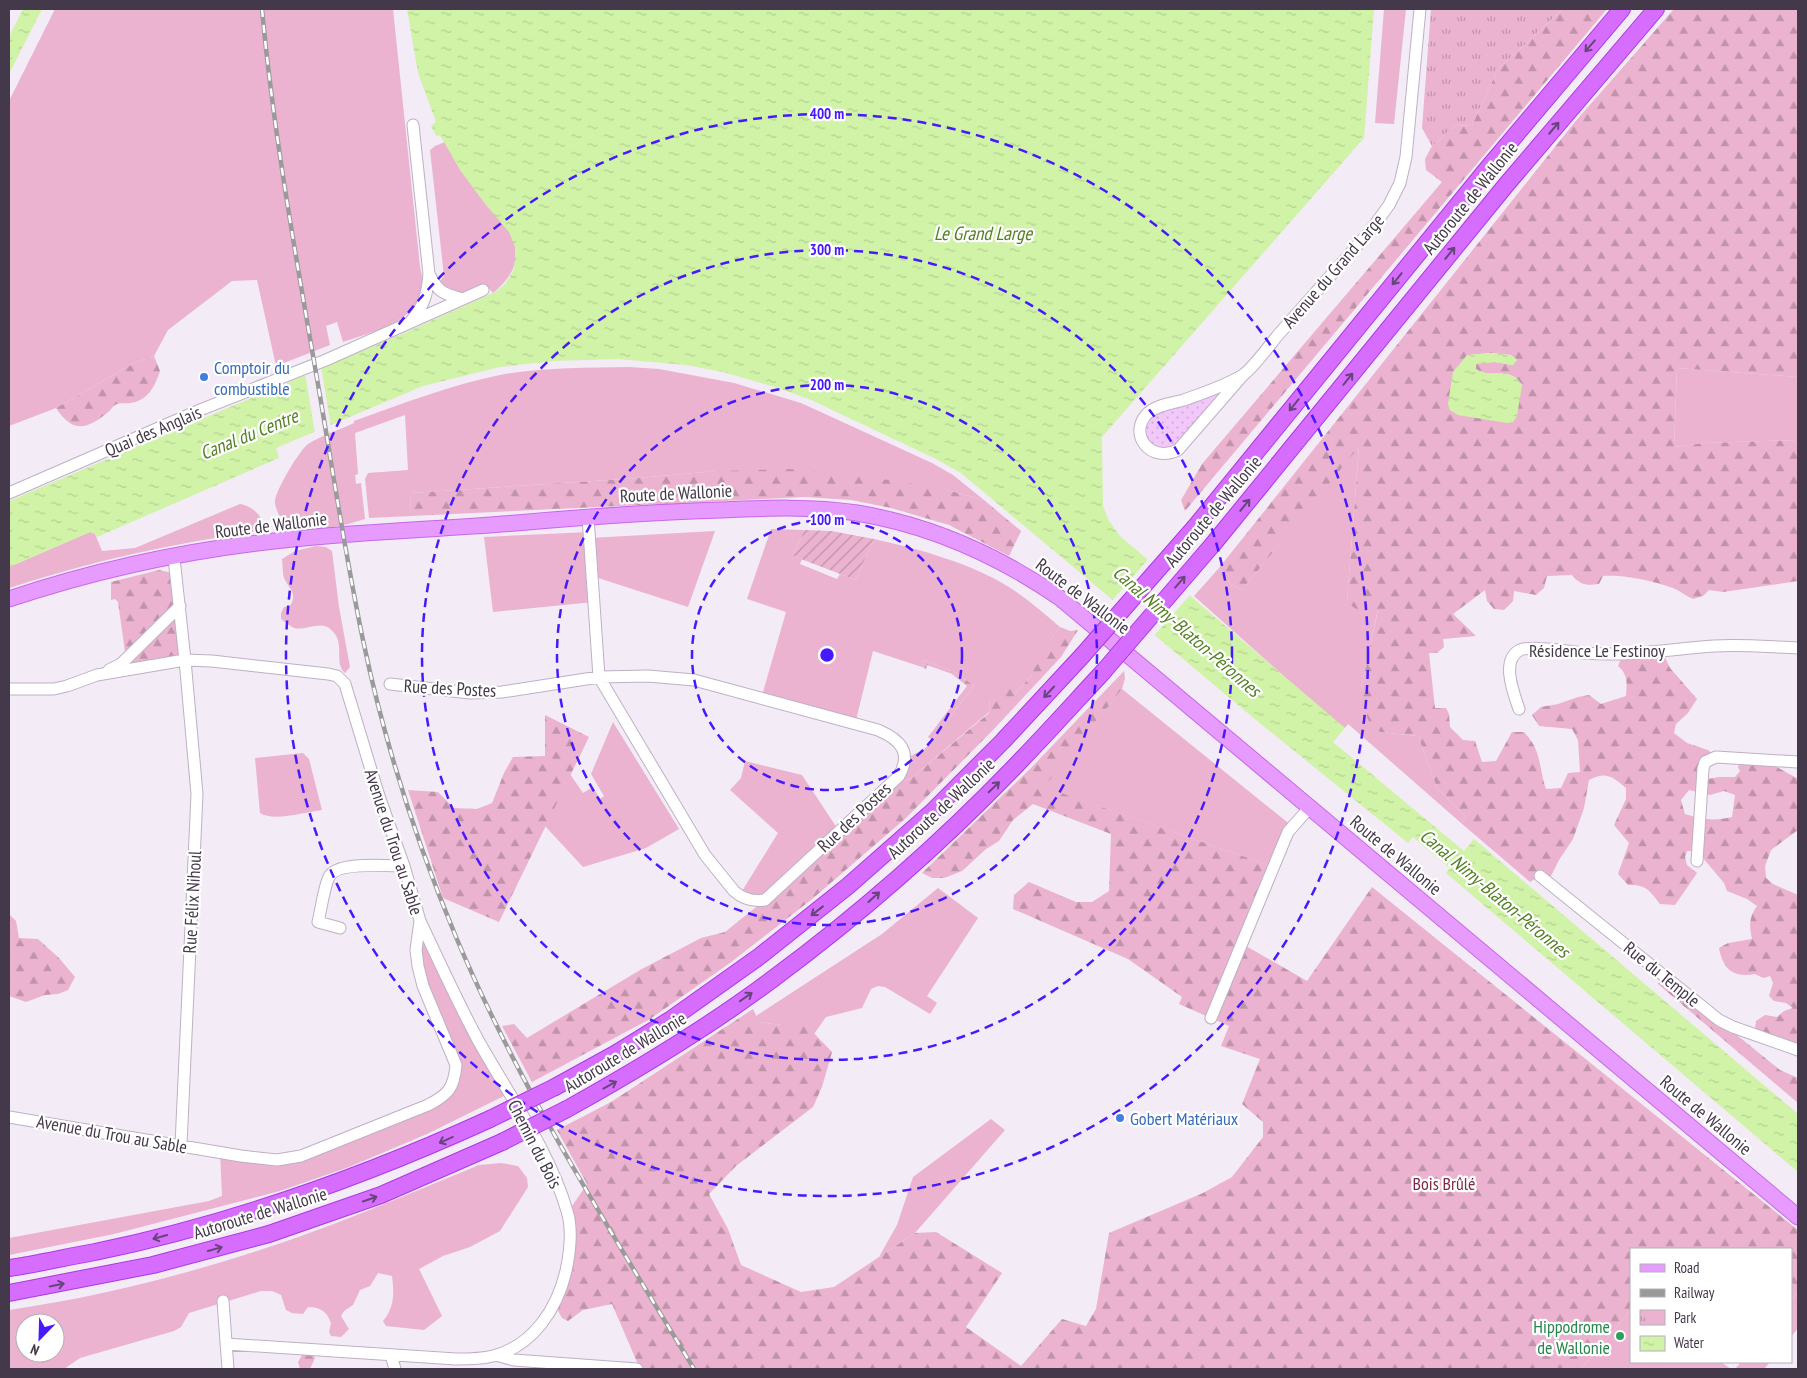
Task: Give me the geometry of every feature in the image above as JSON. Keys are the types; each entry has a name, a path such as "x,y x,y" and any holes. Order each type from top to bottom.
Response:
{"highway":[{"name":"Autoroute de Wallonie","path":"9,1268 147,1241 263,1208 371,1171 490,1119 555,1087 615,1054 670,1020 760,956 848,886 932,812 1003,741 1082,656 1195,527 1474,184 1622,9"},
{"name":"Autoroute de Wallonie","path":"9,1293 153,1266 269,1234 381,1195 502,1142 568,1109 684,1041 774,978 864,907 946,834 1016,766 1102,672 1214,543 1506,185 1656,9"}],"main road":[{"name":"Route de Wallonie","path":"9,599 87,576 231,547 287,540 588,517 780,508 820,509 857,513 894,521 960,542 1028,576 1060,598 1798,1217"}],"street":[{"name":"Avenue du Grand Large","path":"1244,374 1205,393 1156,408 1148,413 1143,421 1140,432 1146,446 1161,455 1170,454 1178,450 1371,230 1389,205 1400,183 1406,156 1420,9"},
{"path":"408,324 421,310 427,295 429,274 413,125"},
{"path":"429,274 436,288 447,295 463,299"},
{"name":"Quai des Anglais","path":"9,493 191,414 326,360 483,290"},
{"name":"Rue des Postes","path":"390,684 421,689 478,692 512,690 599,677 648,676 694,680 878,730 896,740 904,748 906,758 899,776 765,900 750,900 734,892 705,855 599,677 588,517"},
{"path":"100,674 186,660 174,558"},
{"path":"9,689 54,689 68,686 121,664 180,606"},
{"name":"Résidence Le Festinoy","path":"1519,709 1511,688 1509,671 1512,657 1520,650 1536,648 1610,654 1644,653 1715,646 1798,648"},
{"name":"Avenue du Trou au Sable","path":"9,1117 261,1159 277,1160 295,1157 428,1105 450,1090 456,1065 424,986 418,966 416,950 420,921 345,684 337,676 304,671 212,660 186,660"},
{"name":"Rue Félix Nihoul","path":"181,1145 197,794 186,660"},
{"path":"1697,861 1705,762 1716,756 1798,762"},
{"path":"1211,1018 1288,832 1310,807"},
{"path":"340,928 318,922 329,875 338,868 404,866"},
{"name":"Rue du Temple","path":"1540,876 1719,1020 1733,1027 1798,1050"},
{"name":"Chemin du Bois","path":"226,1344 456,1360 483,1358 515,1347 533,1333 551,1311 558,1298 569,1254 568,1212 547,1159 478,1039 420,921"},
{"path":"223,1301 228,1369"},
{"path":"391,1355 395,1369"},
{"path":"496,1355 514,1360 637,1368"}],"green space":[{"path":"55,9 393,9 423,282 419,300 411,310 402,318 380,330 343,342 337,322 326,326 330,345 276,366 257,280 232,281 168,330 154,356 136,362 56,408 9,426 9,101"},
{"path":"1384,9 1406,9 1394,124 1375,123"},
{"path":"1431,9 1563,9 1498,69 1472,125 1455,126 1432,146 1422,128"},
{"path":"1563,9 1607,9 1185,511 1181,500 1202,464 1442,182 1426,170 1425,159 1432,146 1455,126 1472,125 1498,69"},
{"path":"1674,9 1798,9 1798,377 1677,368 1674,447 1704,443 1798,440 1798,581 1723,592 1709,590 1703,596 1693,599 1666,585 1628,577 1603,576 1599,584 1591,585 1581,583 1572,575 1547,576 1544,588 1536,595 1514,591 1513,601 1504,610 1494,609 1487,601 1485,590 1453,614 1476,636 1443,639 1444,647 1437,653 1429,653 1435,708 1446,708 1449,714 1450,727 1463,740 1475,741 1482,762 1496,761 1512,732 1524,732 1537,752 1546,789 1561,788 1568,773 1580,772 1578,740 1572,729 1539,726 1532,715 1541,707 1558,704 1578,697 1589,695 1601,704 1626,696 1627,683 1624,672 1618,666 1623,654 1662,651 1670,668 1697,699 1688,713 1676,724 1674,733 1687,743 1708,750 1716,757 1710,759 1702,780 1735,777 1740,771 1738,767 1742,758 1758,760 1772,765 1798,779 1798,830 1771,850 1765,866 1766,878 1773,884 1798,895 1798,1050 1755,1029 1756,1021 1765,1015 1777,1017 1784,1011 1793,1008 1786,1003 1774,1001 1769,996 1773,983 1770,976 1763,978 1755,974 1741,975 1735,973 1726,967 1719,948 1728,943 1752,939 1750,922 1757,906 1747,899 1727,891 1724,883 1697,851 1687,851 1685,857 1687,865 1697,873 1675,905 1660,904 1647,889 1628,885 1618,874 1629,843 1614,825 1626,799 1626,788 1617,780 1604,775 1589,780 1584,808 1573,839 1551,876 1540,876 1530,882 1461,823 1466,817 1437,788 1418,736 1380,732 1370,724 1365,712 1361,688 1378,610 1361,611 1347,601 1359,447 1242,590 1231,584 1219,568 1574,123","holes":["1491,353 1511,355 1517,360 1513,365 1495,362 1476,363 1476,369 1482,372 1512,376 1522,385 1448,404 1468,355","1689,790 1710,795 1724,791 1735,795 1732,817 1708,819 1685,814 1681,800"]},
{"path":"445,142 469,181 510,233 514,242 516,258 514,266 506,280 493,293 487,286 463,299 448,290 440,281 444,276 430,150"},
{"path":"154,356 160,371 150,392 142,399 136,402 117,404 99,419 85,426 73,425 56,408 136,362"},
{"path":"629,367 659,369 734,383 801,403 932,463 953,475 984,500 951,491 716,471 410,493 411,516 369,518 365,479 368,473 408,470 405,415 355,433 358,474 355,475 356,484 361,483 365,519 326,528 296,529 286,527 278,513 275,503 278,491 304,447 319,438 354,423 354,421 444,389 500,375 548,369"},
{"path":"1677,368 1798,377 1798,440 1704,443 1674,447"},
{"path":"1359,446 1347,601 1378,609 1361,688 1380,732 1418,736 1437,788 1466,817 1461,823 1348,724 1345,728 1323,711 1194,596 1219,568 1231,584 1242,590"},
{"path":"794,469 898,481 951,491 984,500 1021,531 1009,556 949,525 891,508 851,500 805,497 411,516 410,493 716,471"},
{"path":"240,504 249,507 260,517 262,526 259,531 133,554 71,569 9,588 9,567 90,532 95,534 102,551 135,548"},
{"path":"771,529 804,530 793,556 802,559 800,564 837,579 840,574 856,580 874,539 946,558 981,572 1012,589 1031,602 1060,627 1050,640 1048,648 1039,648 1032,675 1014,695 990,699 989,712 910,779 889,785 906,758 925,749 974,686 957,673 924,660 922,667 873,651 855,724 761,699 786,612 747,599"},
{"path":"804,530 831,531 874,539 856,580 793,556"},
{"path":"715,531 688,607 592,576 594,602 493,612 484,537 590,532 590,538"},
{"path":"316,546 326,547 332,551 339,607 350,667 345,673 341,668 338,639 335,633 321,625 294,628 281,619 284,607 290,606 293,598 284,578 282,559 295,551"},
{"path":"159,570 168,572 173,577 179,655 136,663 126,659 118,602 115,599 111,600 111,582"},
{"path":"1060,627 1070,631 1078,630 1061,657 993,730 906,818 811,900 730,963 650,1019 532,1082 502,1026 514,1024 527,1038 640,970 701,938 725,932 765,900 889,785 910,779 989,713 990,699 994,689 1004,683 1012,687 1014,695 1032,675 1025,666 1030,652 1039,648 1047,648 1050,640"},
{"path":"924,660 957,673 974,686 932,740 928,737 967,686 952,674 927,665 926,669 922,667"},
{"name":"Bois Brûlé","path":"1124,671 1125,678 1122,689 1044,787 1274,867 1246,946 1307,981 1372,887 1798,1230 1798,1291 1792,1300 1792,1248 1630,1248 1630,1311 1581,1369 640,1369 612,1304 583,1310 568,1321 562,1318 557,1309 565,1277 568,1212 587,1184 557,1130 611,1102 753,1009 759,1022 782,1025 806,1025 832,1052 822,1087 813,1107 736,1166 709,1194 728,1229 741,1265 801,1292 834,1287 915,1233 936,1232 1002,1273 966,1327 1021,1366 1062,1319 1086,1326 1096,1309 1109,1233 1203,1193 1232,1177 1263,1137 1263,1122 1242,1104 1260,1059 1221,1046 1229,1026 1179,1004 1182,997 1128,959 1013,909 1014,895 1029,882 1076,902 1092,902 1109,891 1111,834 1033,804 1013,820 999,841 986,849 962,871 944,878 932,878 922,873 1029,770"},
{"path":"1122,689 1292,826 1274,867 1043,787"},
{"path":"545,715 589,737 499,922 443,898 408,790 438,792 454,808 477,809 492,803 504,773 513,757 545,756"},
{"path":"613,722 679,829 646,848 583,867 545,826 570,774 583,793 593,787 600,799 604,796 591,774"},
{"path":"303,753 309,759 322,810 281,817 266,816 260,813 255,758"},
{"path":"745,761 802,775 839,831 765,900 739,896 778,833 730,790 741,778"},
{"path":"938,888 978,918 927,996 937,1003 930,1014 885,987 878,986 871,989 862,1008 826,1017 814,1034 806,1025 782,1025 759,1022 756,1016 882,934"},
{"path":"9,914 16,921 19,938 38,939 59,958 75,977 68,990 58,994 45,995 26,1002 9,996"},
{"path":"420,921 504,1096 427,1134 349,1167 280,1191 114,1234 9,1255 9,1238 209,1201 222,1196 220,1152 277,1160 428,1105 455,1077 423,986"},
{"path":"1661,980 1727,1027 1780,1070 1798,1078 1798,1103 1658,984"},
{"path":"991,1119 1005,1130 915,1233 879,1257 897,1225 913,1177"},
{"path":"501,1163 518,1166 527,1178 528,1187 500,1231 470,1247 443,1256 419,1269 442,1316 424,1330 386,1326 383,1321 390,1310 393,1300 392,1276 378,1273 370,1286 360,1290 353,1305 344,1311 341,1316 349,1329 341,1337 331,1336 329,1332 331,1323 328,1316 320,1309 308,1307 303,1314 292,1313 286,1310 281,1295 272,1291 261,1291 189,1313 181,1327 174,1331 80,1358 64,1369 9,1369 9,1310 132,1286 212,1265 292,1239 479,1165"},
{"path":"1798,1291 1798,1328 1792,1336 1792,1300"},
{"name":"Hippodrome de Wallonie","path":"1630,1311 1630,1363 1722,1363 1731,1369 1581,1369"},
{"path":"302,1355 313,1355 315,1358 310,1369 300,1369 298,1362"},
{"path":"1740,1363 1769,1363 1764,1369 1735,1369"}],"sand":[{"path":"1244,374 1178,450 1146,446 1143,421 1148,413"}],"water":[{"path":"23,9 42,9 9,74 9,37"},
{"name":"Le Grand Large","path":"407,9 1374,9 1364,138 1102,437 1103,506 1109,521 1120,536 1345,728 1333,742 1464,851 1474,839 1798,1114 1798,1172 1446,873 1450,868 1413,837 1408,843 1256,720 961,473 936,459 809,399 778,388 723,372 686,365 618,359 554,361 500,367 423,386 276,448 279,458 97,537 90,532 9,567 9,501 402,334 495,292 505,284 513,271 515,247 509,232 460,170 440,135 437,137 431,126 436,122 418,73"},
{"path":"1491,353 1511,355 1517,360 1513,365 1495,362 1476,364 1476,369 1482,372 1506,374 1517,379 1522,385 1517,416 1513,422 1507,423 1458,415 1450,410 1448,404 1453,372 1467,355"}],"pier":[{"path":"321,366 331,427 315,434 305,373"},
{"path":"1149,558 1191,594 1153,637 1111,602"}],"railway":[{"path":"262,9 287,203 351,579 371,678 402,790 441,901 481,993 508,1049 567,1157 694,1369"}],"place":[{"name":"Comptoir du combustible","path":"204,377"},
{"name":"Gobert Matériaux","path":"1120,1118"},
{"name":"Hippodrome de Wallonie","path":"1620,1336"}],"water label":[{"name":"Canal du Centre","path":"249,434"},
{"name":"Canal Nimy-Blaton-Péronnes","path":"1187,631"},
{"name":"Canal Nimy-Blaton-Péronnes","path":"1495,893"}]}
